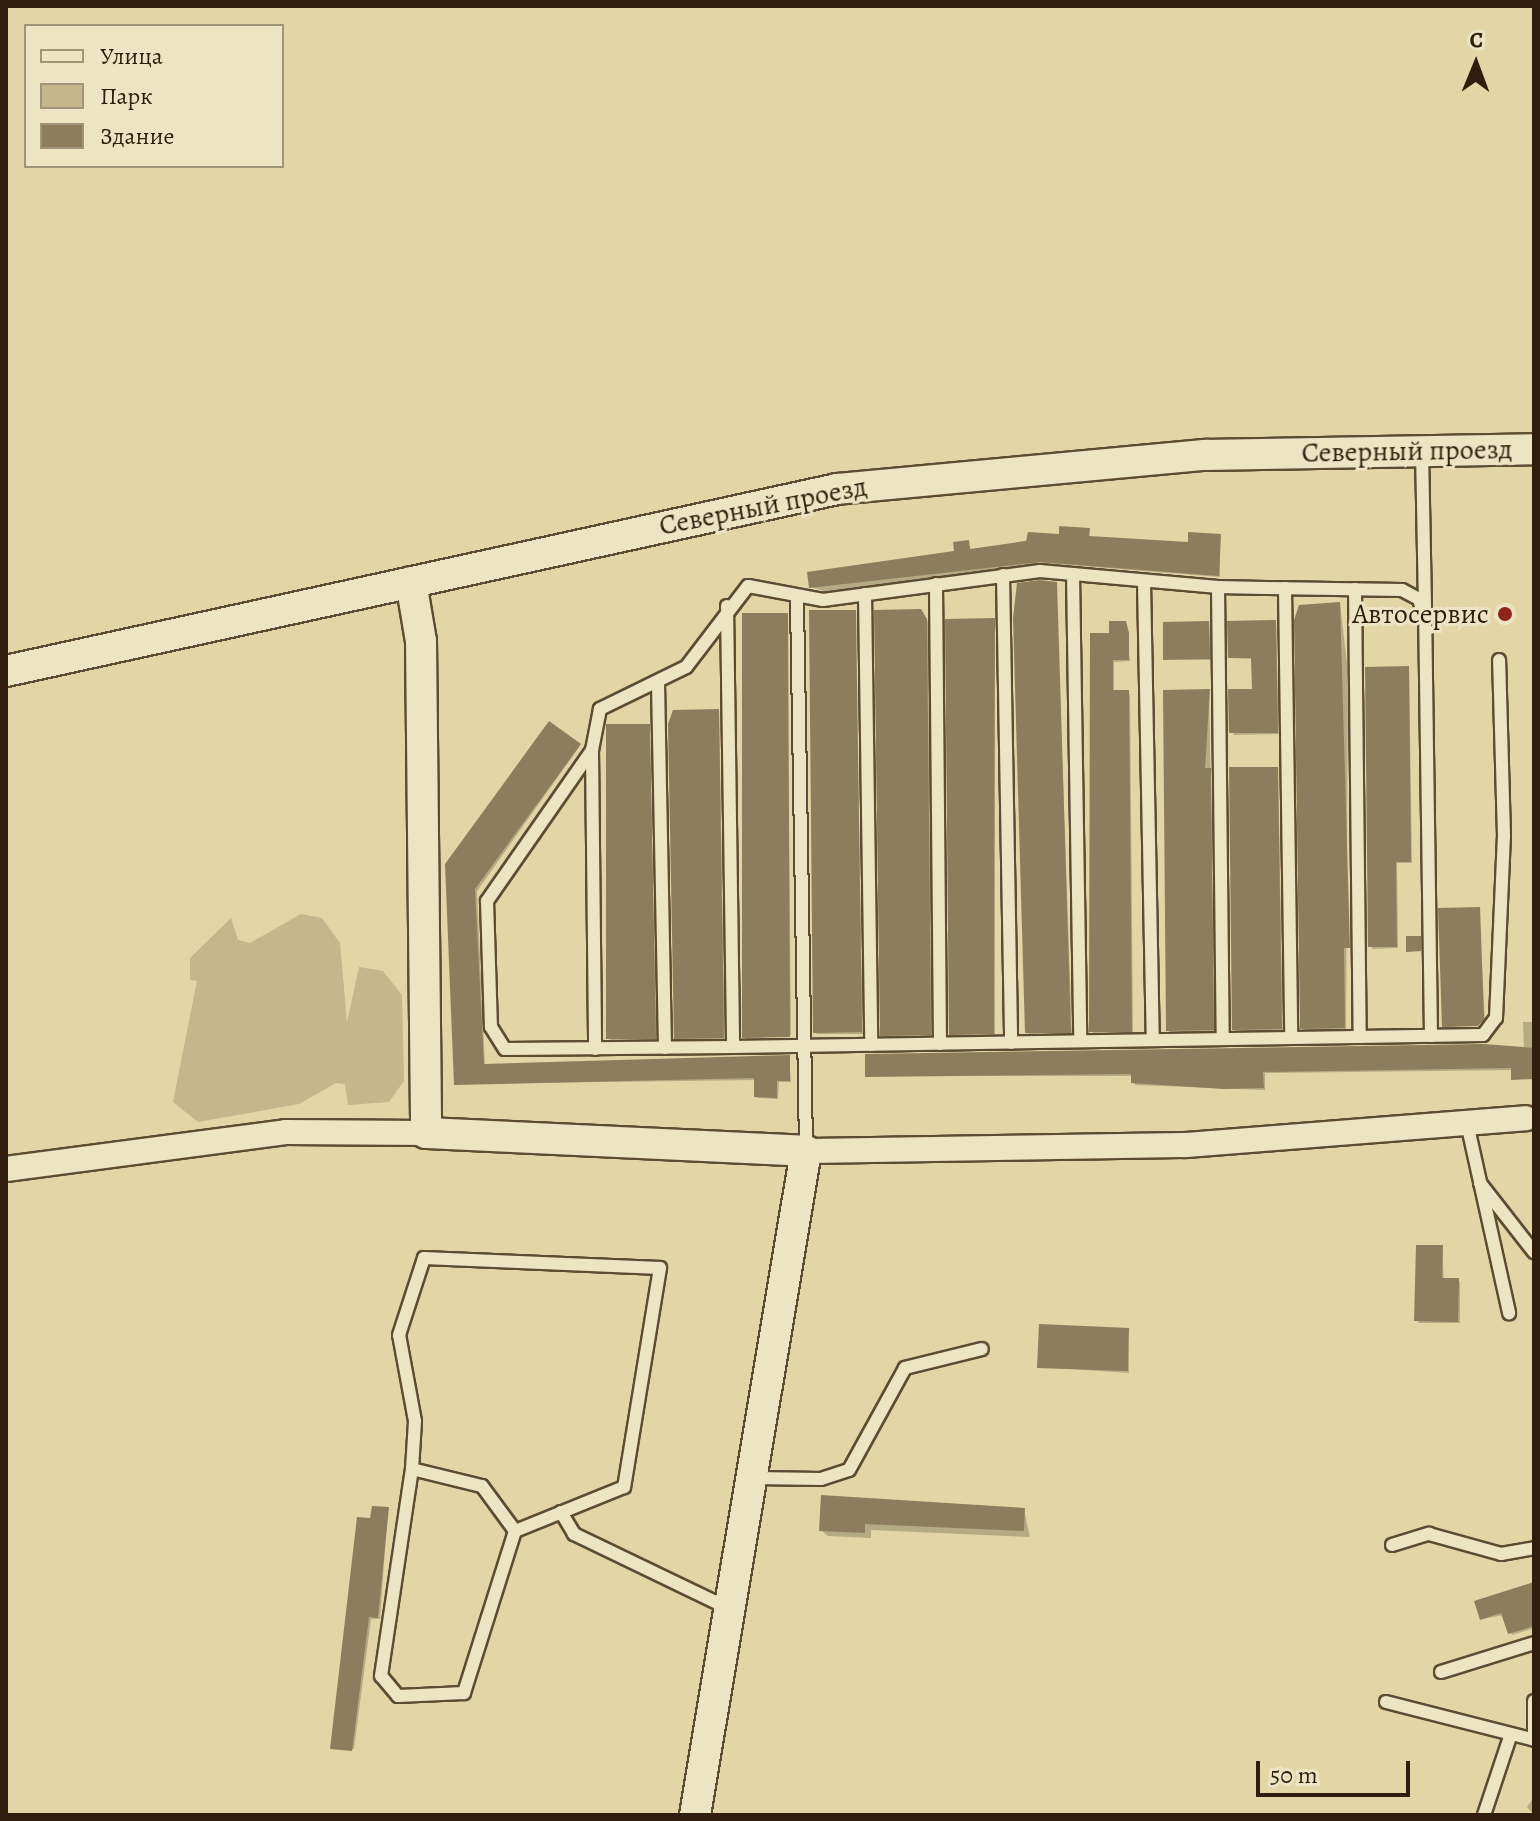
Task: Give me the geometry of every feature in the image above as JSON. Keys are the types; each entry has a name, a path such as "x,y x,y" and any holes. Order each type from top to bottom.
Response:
{"street":[{"name":"Северный проезд","path":"6,671 764,502 901,480 1190,456 1534,449"},
{"path":"411,582 421,641 426,1133"},
{"path":"6,1169 286,1132 426,1133 806,1151 1186,1145 1530,1118"},
{"path":"695,1815 806,1151"}],"lane":[{"path":"1422,449 1431,1036"},
{"path":"595,1049 592,750 600,709 658,683 697,656 738,591 757,584 797,600 1003,575 1073,574 1218,587 1355,589 1413,594 1425,619"},
{"path":"1073,574 1080,1041"},
{"path":"1003,575 1011,1043"},
{"path":"1144,582 1153,1040"},
{"path":"936,584 940,1044"},
{"path":"1218,587 1223,1039"},
{"path":"1285,588 1291,1038"},
{"path":"1355,589 1360,1037"},
{"path":"865,594 871,1045"},
{"path":"797,600 806,1151"},
{"path":"727,606 733,1047"},
{"path":"592,750 487,901 497,1043 595,1049 1483,1035 1496,1018 1504,836 1499,660"},
{"path":"658,683 665,1048"},
{"path":"1467,1123 1509,1313"},
{"path":"1476,1173 1534,1252"},
{"path":"424,1258 660,1268 624,1487 515,1531 464,1693 398,1696 381,1676 412,1469 415,1421 399,1335 424,1258"},
{"path":"753,1478 821,1479 849,1470 905,1368 982,1349"},
{"path":"412,1469 482,1486 515,1531"},
{"path":"561,1512 574,1534 731,1609"},
{"path":"1392,1545 1429,1534 1501,1554 1534,1548"},
{"path":"1441,1672 1534,1643"},
{"path":"1386,1702 1532,1740 1534,1701"},
{"path":"1484,1815 1511,1734"}],"green space":[{"path":"301,914 322,918 340,943 347,1022 359,967 383,971 402,995 404,1081 389,1102 348,1105 345,1084 336,1083 299,1104 198,1122 173,1102 197,981 190,980 190,958 231,918 238,940 250,943"}],"building":[{"path":"1059,526 1090,528 1089,536 1188,542 1188,532 1221,534 1219,576 1040,562 809,588 807,572 954,551 953,542 969,540 970,549 1026,541 1028,532 1059,534"},
{"path":"1040,580 1057,582 1071,1033 1025,1033 1013,618 1017,583"},
{"path":"1340,602 1350,948 1344,948 1345,1028 1300,1029 1294,620 1299,605"},
{"path":"921,609 927,619 931,1035 880,1036 874,610"},
{"path":"809,610 856,610 862,1032 813,1033"},
{"path":"742,613 788,613 790,1037 742,1038"},
{"path":"995,618 994,1034 949,1035 945,619"},
{"path":"1276,620 1278,733 1229,733 1228,689 1252,689 1251,658 1228,658 1227,621"},
{"path":"1109,621 1126,621 1129,633 1129,660 1113,660 1113,690 1129,690 1132,1032 1089,1032 1090,633 1109,633"},
{"path":"1209,621 1210,659 1163,660 1163,622"},
{"path":"1409,666 1411,862 1396,862 1397,947 1368,947 1365,667"},
{"path":"1210,689 1205,768 1211,768 1214,1030 1166,1031 1163,690"},
{"path":"719,709 724,1038 674,1039 668,724 673,710"},
{"path":"549,721 581,744 475,889 484,1064 790,1055 790,1081 777,1081 777,1098 754,1097 754,1078 454,1085 445,864"},
{"path":"606,724 650,724 656,1039 606,1039"},
{"path":"1229,767 1278,767 1282,1029 1232,1030"},
{"path":"1480,907 1484,1019 1478,1026 1442,1027 1438,908"},
{"path":"1406,936 1421,936 1421,951 1406,952"},
{"path":"1484,1044 1534,1048 1534,1079 1511,1080 1511,1068 1263,1072 1264,1088 1224,1089 1131,1083 1131,1074 865,1077 865,1054"},
{"path":"1416,1245 1443,1245 1442,1278 1459,1278 1458,1322 1414,1321"},
{"path":"1039,1324 1129,1328 1128,1371 1037,1368"},
{"path":"821,1495 1025,1508 1024,1531 865,1524 865,1533 819,1531"},
{"path":"372,1506 389,1507 378,1618 369,1617 352,1751 330,1749 357,1517 370,1518"},
{"path":"1534,1582 1534,1626 1508,1634 1501,1613 1480,1620 1474,1601"}],"place":[{"name":"Автосервис","path":"1505,614"}]}
